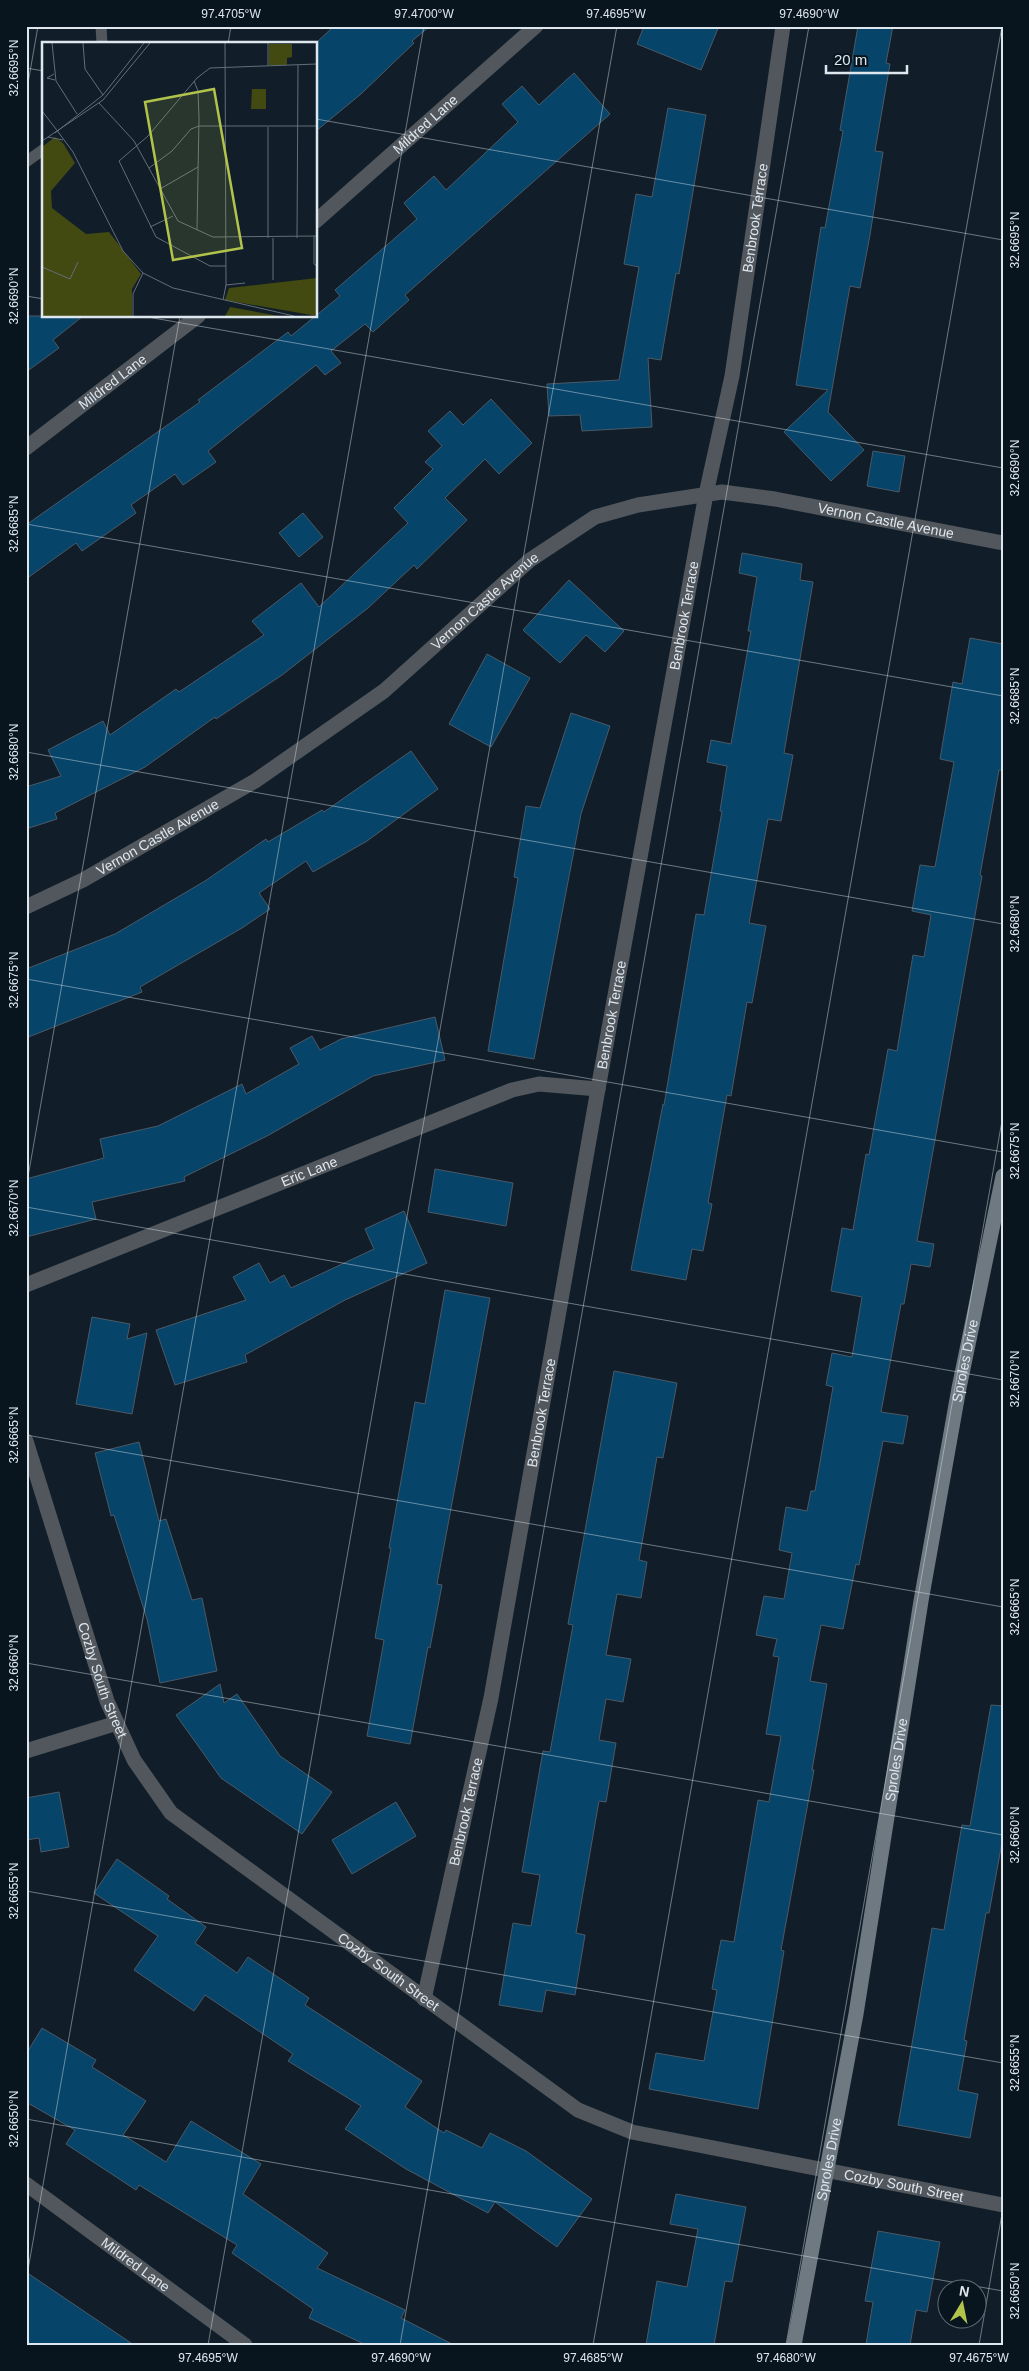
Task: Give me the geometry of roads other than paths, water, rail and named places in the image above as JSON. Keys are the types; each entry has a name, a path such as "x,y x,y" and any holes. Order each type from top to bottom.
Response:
{"street":[{"name":"Mildred Lane","path":"318,219 536,26"},
{"name":"Benbrook Terrace","path":"424,1999 491,1698 598,1089 706,494 732,376 783,26"},
{"name":"Mildred Lane","path":"26,448 195,318"},
{"name":"Vernon Castle Avenue","path":"26,907 83,880 255,781 384,691 530,560 595,517 638,504 722,492 774,499 1003,543"},
{"name":"Eric Lane","path":"26,1285 512,1090 539,1084 598,1089"},
{"name":"Sproles Drive","path":"794,2345 856,2014 921,1601 957,1398 1003,1176"},
{"name":"Cozby South Street","path":"26,1441 107,1701 134,1760 171,1813 578,2110 632,2132 1003,2205"},
{"path":"26,1751 117,1723"},
{"name":"Mildred Lane","path":"26,2184 245,2345"}],"lane":[{"path":"101,26 102,42"},
{"path":"26,162 42,150"}]}
